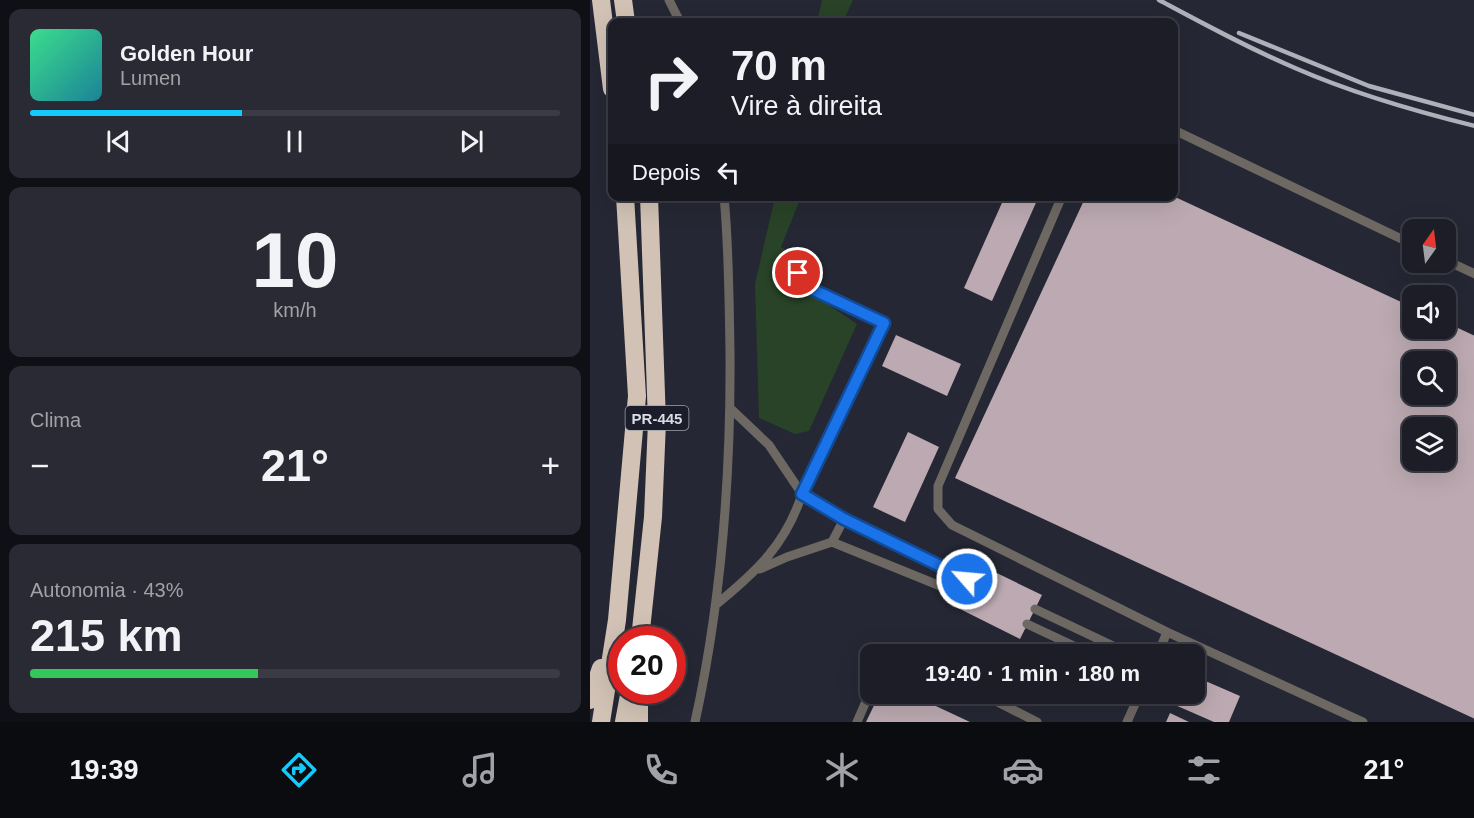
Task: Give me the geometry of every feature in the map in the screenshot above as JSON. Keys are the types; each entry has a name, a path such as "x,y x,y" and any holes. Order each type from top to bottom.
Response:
{"highway":[{"path":"600,0 608,59"},
{"path":"623,0 625,18"},
{"name":"PR-445","path":"601,722 617,621 637,396 625,201"},
{"name":"PR-445","path":"641,626 653,517 657,422 649,201"},
{"path":"590,700 617,621"},
{"path":"624,722 627,704"},
{"path":"639,722 640,704"}],"lane":[{"path":"669,0 678,18"},
{"path":"1178,132 1402,239"},
{"path":"695,722 718,603 731,448 729,246 724,201"},
{"path":"1060,201 938,486 938,509 952,525 1167,632 1364,722"},
{"path":"758,570 789,524 884,323 801,284 800,259"},
{"path":"1456,265 1475,274"},
{"path":"731,408 769,444 802,494 844,519 967,579"},
{"path":"832,542 844,519"},
{"path":"718,603 758,570 787,557 832,542 960,594"},
{"path":"892,565 900,546"},
{"path":"1035,609 1109,644"},
{"path":"1027,624 1070,644"},
{"path":"1162,644 1167,632"},
{"path":"857,722 865,704"},
{"path":"1002,704 1037,722"},
{"path":"1127,722 1135,704"}],"green space":[{"path":"822,0 853,0 845,18 818,18"},
{"path":"774,201 799,201 781,247 792,253 789,278 857,324 809,431 795,434 759,418 755,284"}],"building":[{"path":"1178,198 1402,302 1402,339 1456,339 1456,327 1475,336 1475,719 955,478 1084,201 1178,201"},
{"path":"1003,201 1037,201 992,301 964,288"},
{"path":"896,335 961,364 947,396 882,366"},
{"path":"908,432 939,447 905,522 873,507"},
{"path":"976,563 1042,595 1020,639 954,606"},
{"path":"1205,681 1240,696 1229,722 1214,722 1175,705 1205,704"},
{"path":"875,704 932,704 970,722 866,722"},
{"path":"1170,713 1189,722 1166,722"}],"railway":[{"path":"1159,0 1243,44 1339,86 1475,126"},
{"path":"1239,33 1369,86 1475,115"}],"route":[{"path":"798,273 801,284 884,323 802,494 844,519 967,579"}]}
